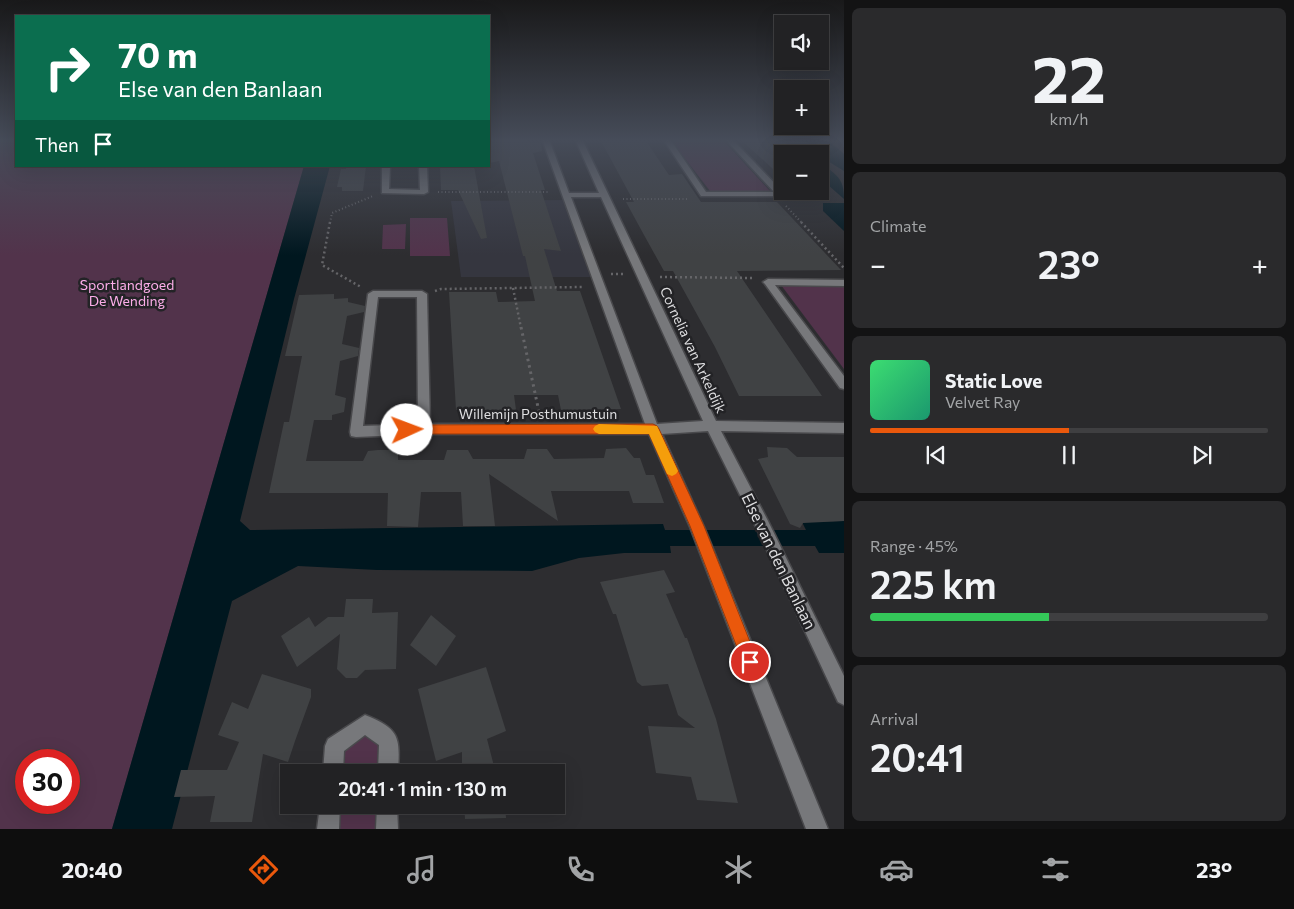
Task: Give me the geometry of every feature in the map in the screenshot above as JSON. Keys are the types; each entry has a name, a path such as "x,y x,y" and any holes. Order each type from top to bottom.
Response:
{"street":[{"path":"385,178 384,191 424,192 423,178"},
{"path":"560,178 653,429 697,526 817,829"},
{"name":"Cornelia van Arkeldijk","path":"595,178 712,426 653,429"},
{"path":"693,178 704,194 774,194"},
{"path":"765,178 774,187"},
{"path":"566,193 604,197"},
{"path":"768,282 844,282"},
{"path":"768,282 844,386"},
{"path":"373,294 422,294 424,429"},
{"name":"Willemijn Posthumustuin","path":"373,294 356,432 424,429 653,429"},
{"path":"712,426 844,428"},
{"name":"Else van den Banlaan","path":"712,426 763,526 844,696"},
{"path":"334,764 335,746 365,724 389,740 388,764"},
{"path":"328,829 329,814"},
{"path":"386,829 387,814"}],"path":[{"path":"373,294 322,266 332,214 384,191"},
{"path":"424,192 566,193"},
{"path":"604,197 699,199 704,194"},
{"path":"781,200 844,268"},
{"path":"596,274 755,278 768,282"},
{"path":"422,294 441,289 600,287"},
{"path":"513,288 543,429"}],"shaded area":[{"path":"568,200 597,277 461,277 451,201"}],"green space":[{"name":"Sportlandgoed De Wending","path":"0,178 301,178 112,829 0,829"},
{"path":"700,178 758,178 770,191 710,191"},
{"path":"410,218 447,218 450,256 410,256"},
{"path":"406,224 405,249 382,249 383,225"},
{"path":"781,285 844,285 844,369"},
{"path":"365,724 389,740 388,764 334,764 335,746"},
{"path":"329,814 387,814 387,829 328,829"}],"water":[{"path":"301,178 327,178 294,299 240,521 250,530 663,524 665,530 806,530 802,522 844,521 844,553 819,553 815,546 670,546 671,553 624,553 579,558 532,571 377,570 298,566 232,601 172,829 112,829"},
{"path":"829,178 838,178 841,181 844,199 829,186"},
{"path":"823,203 844,203 844,231 823,211"}],"building":[{"path":"339,178 365,178 363,191 342,191 342,187 337,187"},
{"path":"440,178 476,178 487,238 481,239 458,190 441,190"},
{"path":"503,178 541,178 545,190 541,190 561,251 544,249 557,291 580,291 621,409 561,410 558,395 514,395 516,410 456,410 449,292 496,292 498,302 535,301 525,256 523,256"},
{"path":"621,178 685,178 701,202 777,202 841,270 737,271 822,396 739,396 715,347 673,271 664,271 626,202 634,202"},
{"path":"334,294 334,299 348,298 348,302 365,306 364,312 347,316 342,344 359,348 358,356 340,361 335,395 346,398 344,412 332,415 332,420 314,420 306,461 363,461 368,451 378,450 398,450 398,460 444,460 447,450 468,450 473,459 524,459 527,449 547,449 554,459 604,458 606,449 626,448 634,458 640,458 646,475 654,475 664,503 633,503 629,491 551,491 558,521 489,474 495,526 463,526 461,492 421,492 418,527 387,526 388,493 269,493 284,422 289,422 302,356 285,356 299,295"},
{"path":"767,447 787,448 797,457 844,457 844,521 803,523 800,528 790,524 758,459 768,457"},
{"path":"664,570 675,592 666,594 685,638 687,638 716,719 738,803 697,800 691,777 656,773 648,726 695,728 678,715 668,684 642,686 637,682 616,614 613,614 600,582"},
{"path":"346,599 373,599 372,613 398,612 396,669 365,670 357,678 346,678 337,669 340,634 297,667 281,636 309,617 315,627 328,617 344,617"},
{"path":"431,615 456,636 436,666 410,645"},
{"path":"486,667 506,731 487,739 493,764 462,764 462,752 436,761 418,689"},
{"path":"262,674 311,689 311,697 288,762 263,754 252,822 210,822 215,796 174,797 181,770 227,770 239,742 218,735 232,702 248,709"},
{"path":"465,814 506,814 506,818 465,819"}],"slow traffic":[{"path":"599,429 653,429 672,471"}],"route":[{"path":"407,430 653,429 697,526 750,662"}]}
